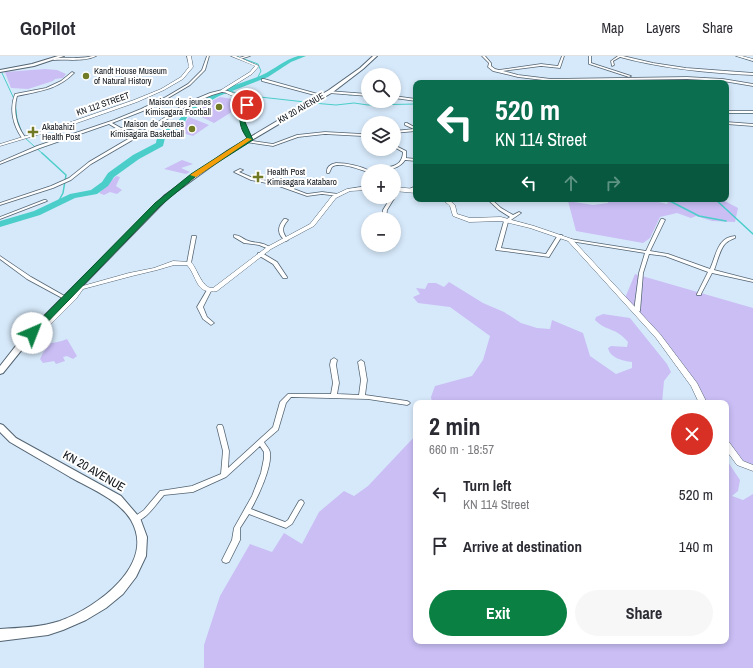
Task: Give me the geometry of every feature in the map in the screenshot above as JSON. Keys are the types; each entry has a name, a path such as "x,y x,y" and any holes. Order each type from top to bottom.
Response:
{"main road":[{"path":"0,71 62,56"},
{"name":"KN 20 AVENUE","path":"0,371 15,351 167,196 193,176 248,140 355,75 375,56"},
{"name":"KN 20 AVENUE","path":"0,427 13,440 118,499 127,506 136,519 141,532 142,545 138,566 124,586 110,600 87,615 61,626 0,635"}],"street":[{"path":"54,59 82,59 95,56"},
{"name":"KN 112 STREET","path":"0,145 122,107 142,98 186,75 191,67 189,56"},
{"path":"0,163 46,144 109,123 152,105 185,87 203,70 208,56"},
{"path":"0,204 65,181 90,163 187,104 200,98 224,91 251,73 257,66 233,56"},
{"path":"240,58 249,56"},
{"path":"483,56 490,63 489,66 497,72 528,78 559,80 636,77 723,80"},
{"path":"497,72 541,65 558,67 563,56"},
{"path":"590,56 590,63 636,77"},
{"path":"613,65 612,61 620,56 668,67 725,73 753,74"},
{"path":"738,56 753,60"},
{"path":"23,137 15,120 15,97 20,94 37,91 62,82 73,73"},
{"path":"725,73 753,78"},
{"path":"263,80 326,94 361,95"},
{"path":"729,81 753,85"},
{"path":"224,91 250,100 244,112 242,122 248,140 273,145 301,135 331,133 361,135"},
{"path":"401,98 413,100"},
{"path":"729,112 753,112"},
{"path":"109,123 120,129 131,128 143,132"},
{"path":"729,123 753,125"},
{"path":"406,124 413,128"},
{"path":"401,131 413,130"},
{"path":"401,149 404,150 405,159"},
{"path":"405,159 413,160"},
{"path":"400,164 405,159"},
{"path":"328,172 332,165 335,164 361,168"},
{"path":"241,170 236,172 252,179 277,184 307,195 322,193 338,195"},
{"path":"409,190 413,188"},
{"path":"211,323 205,318 200,307 210,291 221,286 269,248 312,225 331,200 338,195 350,190 361,189"},
{"path":"401,189 413,191"},
{"path":"0,218 46,201"},
{"path":"448,202 452,205 455,215 463,220 491,218 506,221 532,227 570,240 666,255 711,271 753,281"},
{"path":"492,202 500,210 512,216"},
{"path":"519,213 506,221 497,248 500,250 548,256 560,236"},
{"path":"286,220 280,229 286,240"},
{"path":"638,311 641,273 648,251 663,220"},
{"path":"236,236 246,242 260,244 269,248"},
{"path":"189,263 194,237"},
{"path":"699,294 711,271 719,249 724,242 733,237"},
{"path":"570,240 638,311 673,355 694,385 702,400"},
{"path":"260,254 275,264 285,277"},
{"path":"0,257 29,278 66,298"},
{"path":"39,326 48,324 74,298 81,288 131,274 155,270 173,263 189,263 193,267 204,290 210,291"},
{"path":"334,360 336,383 334,396"},
{"path":"361,362 364,380 362,397"},
{"path":"136,519 150,508 162,493 193,490 224,475 276,428 283,402 286,397 299,394 362,397 407,403"},
{"path":"220,427 226,451 224,475"},
{"path":"226,560 236,540 237,528 248,511 260,487 267,458 267,452 261,442"},
{"path":"729,448 740,463 753,468"},
{"path":"248,511 263,515 286,525 290,522 301,503"}],"shaded area":[{"path":"45,69 57,70 66,74 63,78 55,79 28,89 11,88 5,72"},
{"name":"Maison des jeunes Kimisagara Football","path":"220,97 245,101 214,123 193,113 205,104"},
{"name":"Maison de Jeunes Kimisagara Basketball","path":"189,117 209,125 193,136 178,132"},
{"path":"182,160 193,164 181,168 190,172 186,174 164,169"},
{"path":"116,176 120,177 116,186 122,190 117,194 110,192 104,195 99,193"},
{"path":"568,202 593,205 608,203 659,202 667,204 668,202 727,202 738,208 735,222 712,221 696,216 691,218 677,213 660,217 650,238 643,243 576,231"},
{"path":"635,274 753,308 753,466 737,454 732,448 729,440 729,400 705,400 689,374 669,348 625,298"},
{"path":"449,282 483,303 504,312 521,323 537,328 550,329 552,320 583,333 590,356 616,374 632,368 632,362 614,357 608,348 611,346 627,347 628,342 624,337 599,324 595,320 596,317 603,314 630,318 667,364 671,372 664,381 662,400 432,400 431,397 435,386 472,376 483,360 490,336 450,307 418,303 413,297 420,294 416,288 425,289 428,283 436,283 444,287"},
{"path":"67,339 77,356 73,359 67,356 63,357 65,361 56,364 54,361 43,363 40,359 51,343"},
{"path":"413,438 413,644 729,644 729,464 740,480 738,491 732,496 743,500 753,494 753,668 204,668 204,645 220,596 250,544 272,552 284,533 302,544 319,512 344,491 354,496 368,486"}],"waterway":[{"path":"236,56 258,64 261,71 257,79"},
{"path":"0,224 37,213 73,196 94,192 105,184 111,175 136,157 160,144 161,137 181,122 185,114 193,107 216,95 266,75 289,61 303,56"},
{"path":"2,73 15,101 17,119 22,133"},
{"path":"228,90 242,95 305,102"},
{"path":"337,93 351,95"},
{"path":"313,103 336,105 354,103 368,105 413,104"},
{"path":"729,113 753,113"},
{"path":"25,138 43,154"},
{"path":"42,153 66,175 63,193 57,204"},
{"path":"672,202 699,216 726,221"},
{"path":"718,202 753,234"}],"slow traffic":[{"path":"193,175 249,139"}],"place":[{"name":"Kandt House Museum of Natural History","path":"86,76"},
{"name":"Maison des jeunes Kimisagara Football","path":"219,107"},
{"name":"Maison de Jeunes Kimisagara Basketball","path":"192,129"},
{"name":"Akabahizi Health Post","path":"33,132"},
{"name":"Health Post Kimisagara Katabaro","path":"258,177"}],"route":[{"path":"32,333 157,204 193,176 251,138 245,131 242,122 247,105"}]}
